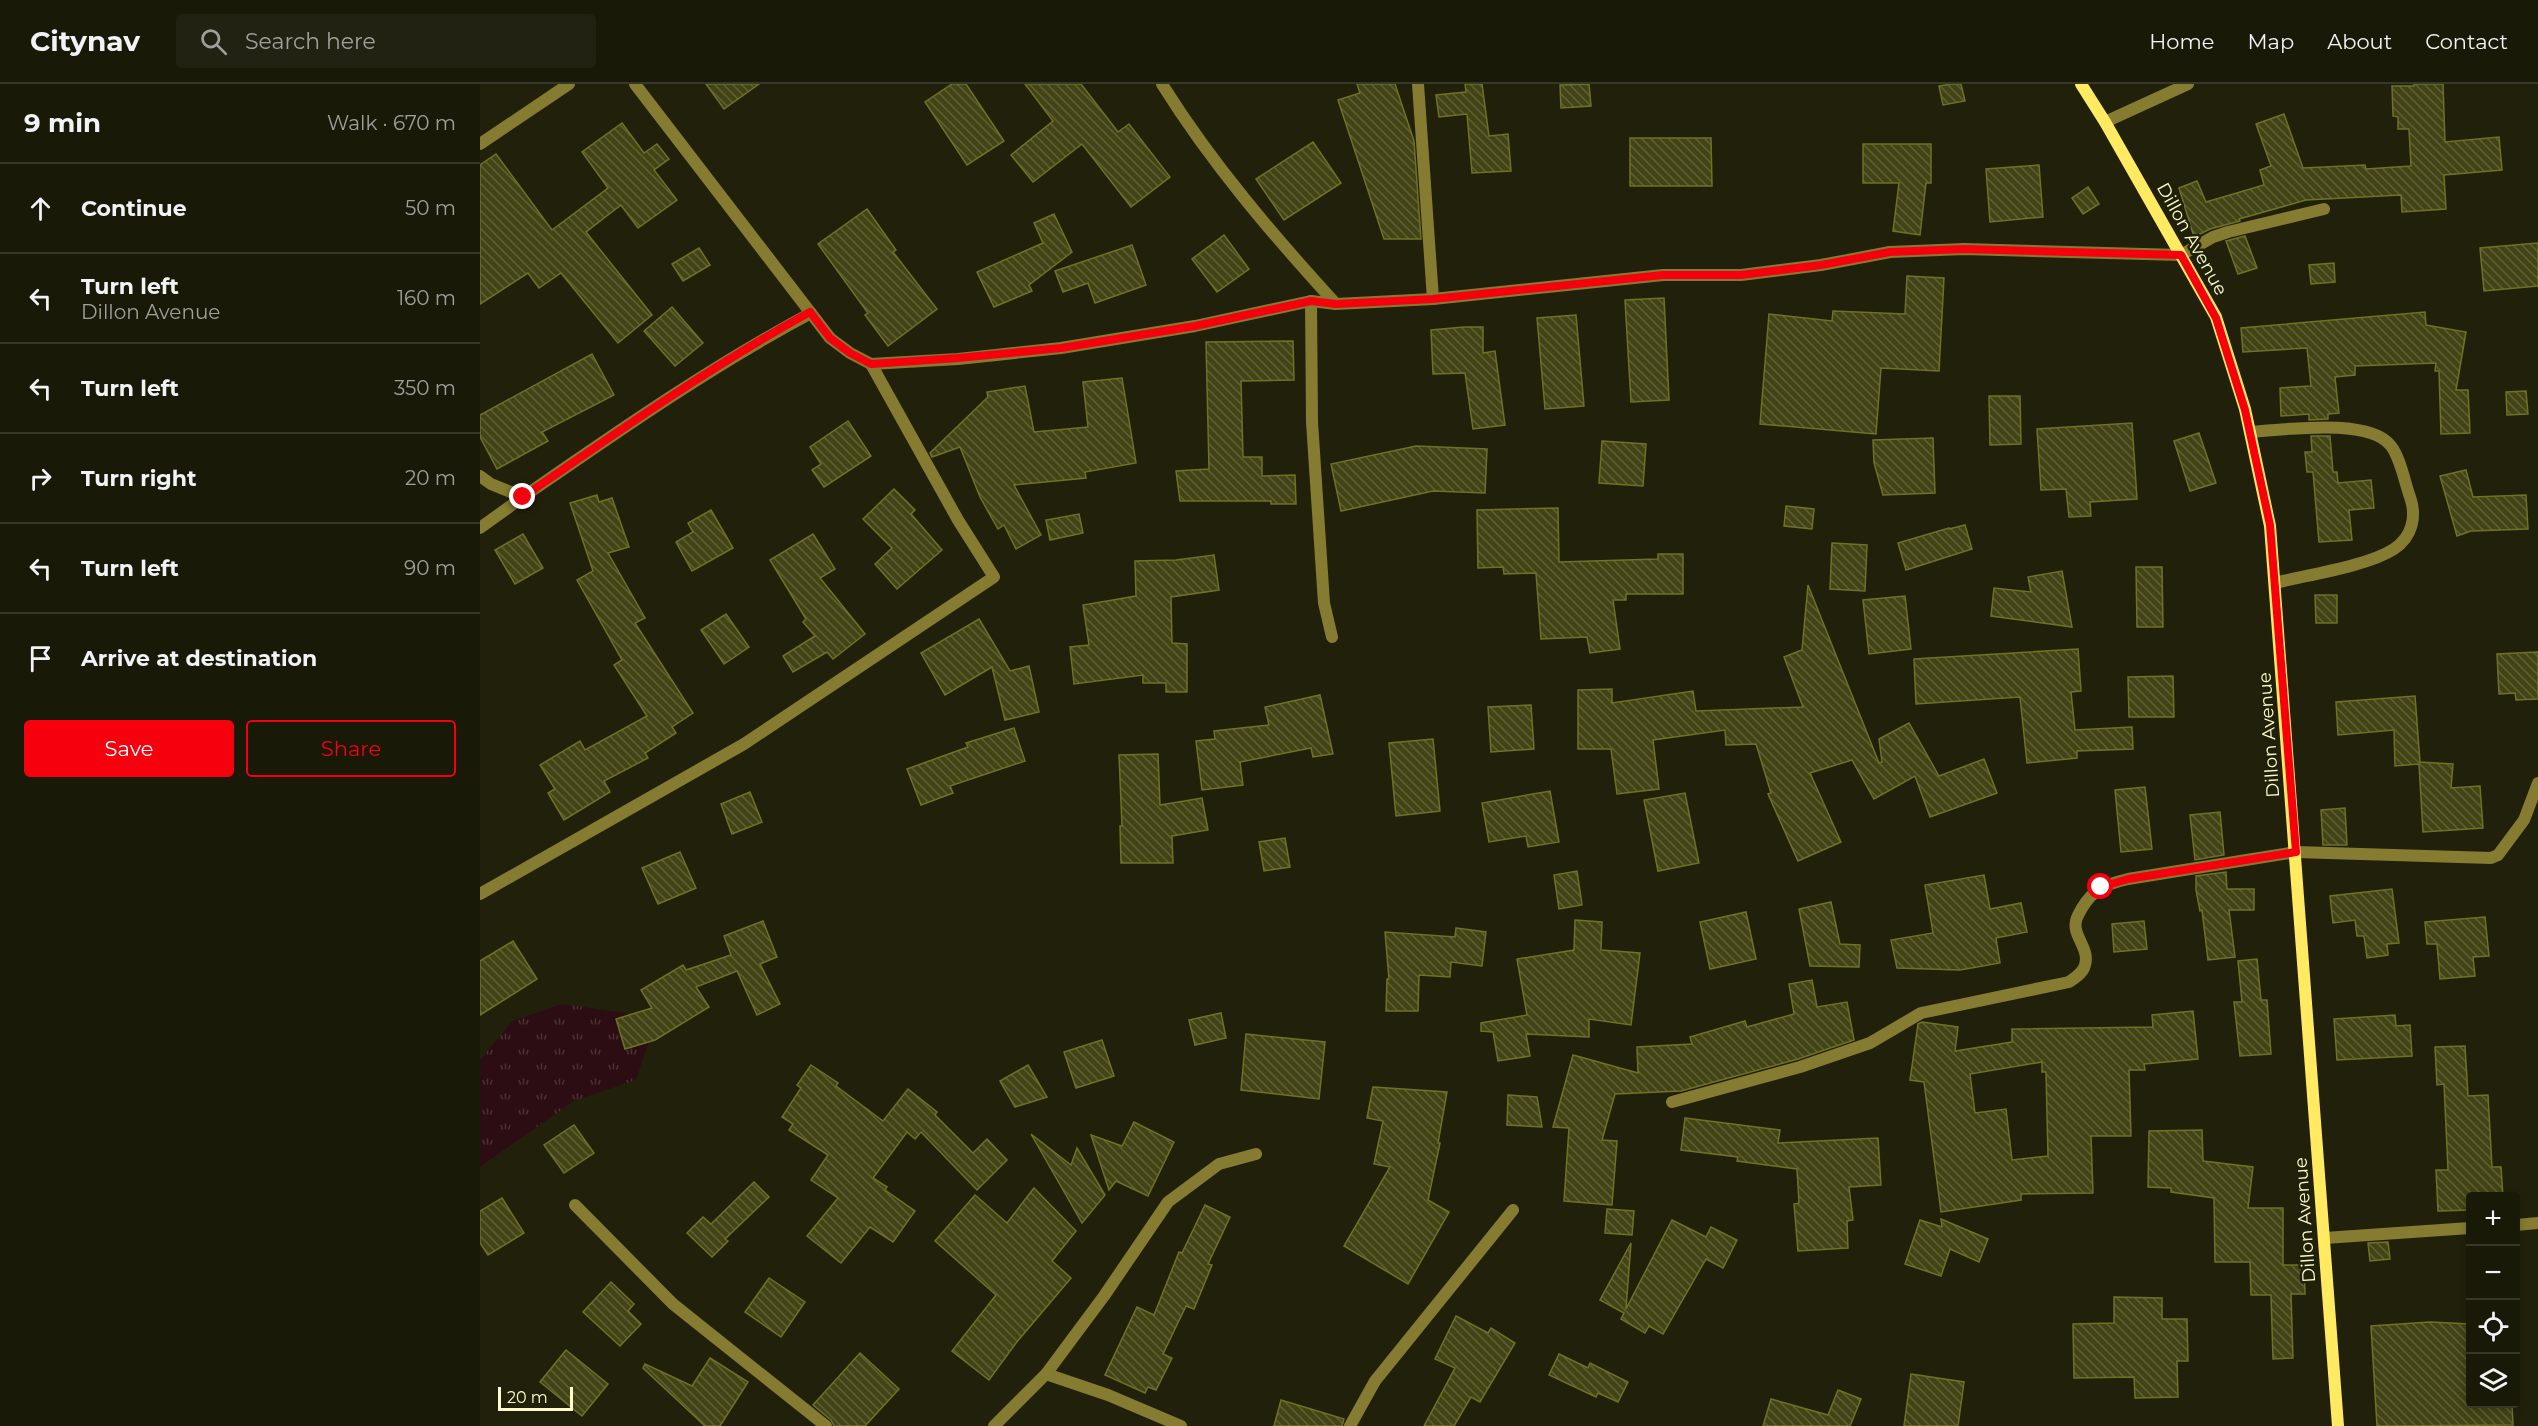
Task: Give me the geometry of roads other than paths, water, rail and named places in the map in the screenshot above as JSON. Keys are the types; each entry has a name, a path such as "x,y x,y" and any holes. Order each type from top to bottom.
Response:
{"street":[{"path":"480,144 569,84"},
{"path":"635,84 769,255 830,338 850,353 871,364 1061,348 1195,326 1311,301 1336,304 1433,299 1663,275 1741,275 1821,265 1890,252 1964,249 2181,255 2213,237 2228,232 2324,209"},
{"path":"1162,84 1208,153 1336,304"},
{"path":"1418,84 1433,299"},
{"name":"Dillon Avenue","path":"2080,84 2105,122 2216,318 2245,410 2270,525 2338,1426"},
{"path":"2105,122 2188,84"},
{"path":"1311,301 1312,422 1324,603 1332,637"},
{"path":"480,528 647,411 748,346 810,312"},
{"path":"480,894 744,744 994,577 958,520 871,364"},
{"path":"2250,432 2365,429 2383,438 2392,446 2415,512 2411,527 2396,547 2378,558 2275,584"},
{"path":"480,476 491,484 523,497"},
{"path":"1672,1102 1800,1067 1870,1043 1921,1013 2069,982 2082,972 2086,963 2086,954 2076,929 2079,913 2090,894 2110,884 2128,879 2296,852 2478,860 2491,858 2498,855 2524,820 2538,783"},
{"path":"994,1426 1046,1374 1110,1287 1168,1202 1219,1164 1256,1155"},
{"path":"575,1205 673,1304 826,1426"},
{"path":"1350,1426 1375,1381 1513,1210"},
{"path":"2520,1225 2538,1223"},
{"path":"2325,1238 2466,1228"},
{"path":"1046,1374 1108,1395 1181,1426"}]}
